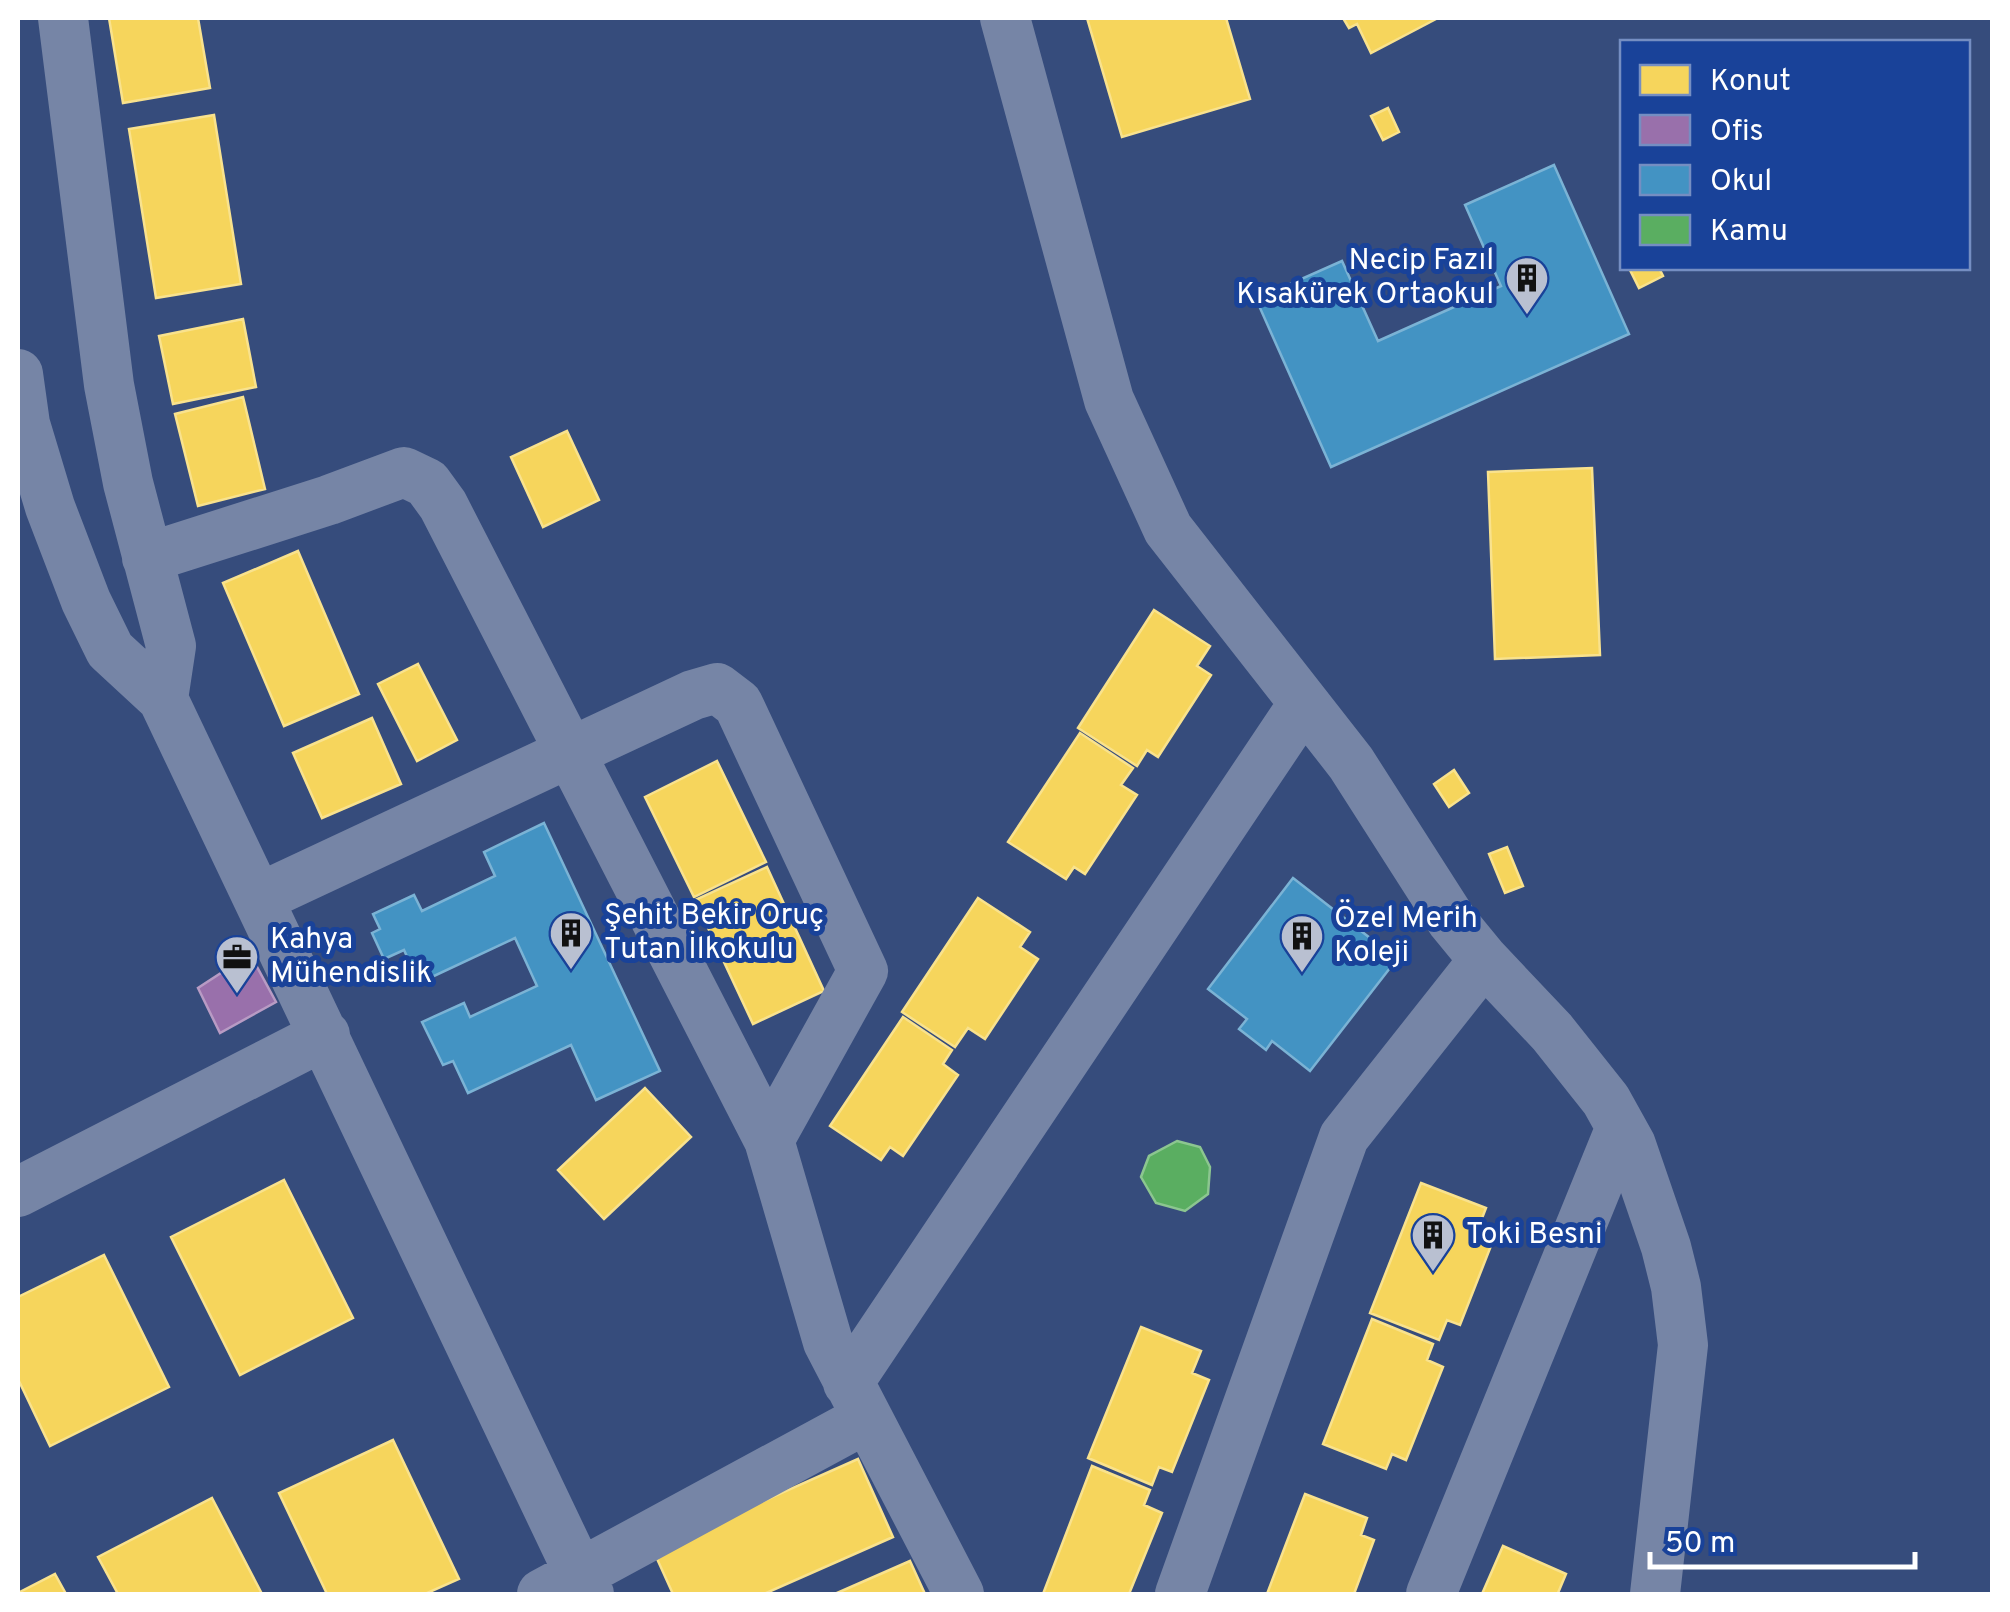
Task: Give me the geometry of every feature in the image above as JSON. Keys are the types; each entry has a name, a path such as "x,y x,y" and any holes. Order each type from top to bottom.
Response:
{"street":[{"path":"63,18 109,384 128,483 171,646 162,698"},
{"path":"1005,18 1110,400 1168,529 1350,763 1452,921 1552,1032 1606,1100 1637,1162 1666,1247 1684,1345 1655,1594"},
{"path":"18,374 26,424 50,507 86,601 110,650 162,698 325,1035 570,1588 857,1400 1304,703"},
{"path":"147,558 404,472 427,483 443,505 770,1140 828,1342 959,1594"},
{"path":"258,898 693,695 717,688 738,704 863,972 770,1140"},
{"path":"1180,1594 1344,1137 1484,960"},
{"path":"18,1192 325,1035"},
{"path":"1431,1594 1620,1127"}],"building: Konut":[{"path":"109,18 198,18 210,88 123,103"},
{"path":"1087,18 1226,18 1250,99 1122,137"},
{"path":"1343,18 1438,18 1371,53 1357,24 1349,28"},
{"path":"1388,108 1399,132 1383,140 1371,116"},
{"path":"214,115 241,284 156,298 129,129"},
{"path":"1630,270 1660,270 1663,276 1639,288"},
{"path":"243,319 256,387 173,404 159,336"},
{"path":"243,397 265,489 198,506 175,414"},
{"path":"567,431 599,500 543,527 511,457"},
{"path":"1592,468 1600,655 1495,659 1488,472"},
{"path":"298,551 359,694 284,726 223,583"},
{"path":"1154,610 1210,646 1197,666 1211,675 1158,757 1147,750 1137,766 1078,728"},
{"path":"418,664 457,740 417,761 378,684"},
{"path":"372,718 401,784 322,818 293,753"},
{"path":"1080,733 1133,768 1121,785 1137,795 1085,874 1074,867 1066,879 1008,842"},
{"path":"717,761 766,862 694,897 645,797"},
{"path":"1454,770 1469,793 1449,807 1434,784"},
{"path":"1507,847 1523,886 1505,893 1489,854"},
{"path":"767,867 824,991 753,1024 695,900"},
{"path":"978,898 1030,932 1020,947 1038,959 985,1039 968,1028 955,1047 902,1012"},
{"path":"903,1017 952,1050 943,1064 958,1075 903,1156 890,1147 881,1160 830,1126"},
{"path":"645,1088 691,1137 604,1219 558,1170"},
{"path":"284,1180 353,1318 240,1375 171,1237"},
{"name":"Toki Besni","path":"1421,1183 1486,1208 1479,1226 1496,1233 1460,1325 1447,1320 1439,1340 1370,1313"},
{"path":"104,1255 169,1387 50,1446 18,1379 18,1297"},
{"path":"1372,1319 1433,1344 1427,1360 1443,1367 1406,1460 1392,1454 1386,1469 1323,1444"},
{"path":"1141,1327 1201,1351 1192,1373 1209,1380 1172,1472 1159,1467 1152,1485 1088,1458"},
{"path":"393,1440 459,1579 425,1594 327,1594 279,1493"},
{"path":"858,1459 893,1537 764,1594 673,1594 653,1550"},
{"path":"1092,1466 1150,1490 1144,1505 1162,1513 1129,1594 1043,1594"},
{"path":"1305,1494 1367,1518 1361,1535 1374,1540 1354,1594 1267,1594"},
{"path":"212,1498 262,1594 118,1594 98,1557"},
{"path":"1503,1546 1566,1574 1558,1593 1562,1594 1482,1594"},
{"path":"910,1561 925,1594 837,1593"},
{"path":"55,1574 66,1594 18,1594 18,1593"}],"building: Ofis":[{"name":"Kahya Mühendislik","path":"250,954 276,1002 220,1033 198,988"}],"building: Okul":[{"name":"Necip Fazıl Kısakürek Ortaokul","path":"1554,165 1629,334 1331,467 1256,299 1342,261 1378,341 1501,286 1465,205"},
{"name":"Şehit Bekir Oruç Tutan İlkokulu","path":"544,823 660,1071 596,1100 571,1045 468,1093 453,1061 443,1065 422,1022 464,1003 470,1017 537,986 515,938 419,983 404,950 384,959 372,933 380,929 373,914 414,895 422,911 495,876 484,852"},
{"name":"Özel Merih Koleji","path":"1293,878 1397,959 1310,1071 1272,1041 1266,1050 1239,1029 1247,1019 1208,989"}],"building: Kamu":[{"path":"1177,1141 1200,1147 1210,1167 1208,1194 1185,1211 1156,1203 1141,1177 1149,1156"}],"place":[{"name":"Necip Fazıl Kısakürek Ortaokul","path":"1527,316"},
{"name":"Şehit Bekir Oruç Tutan İlkokulu","path":"571,971"},
{"name":"Özel Merih Koleji","path":"1302,974"},
{"name":"Kahya Mühendislik","path":"237,995"},
{"name":"Toki Besni","path":"1433,1273"}]}
